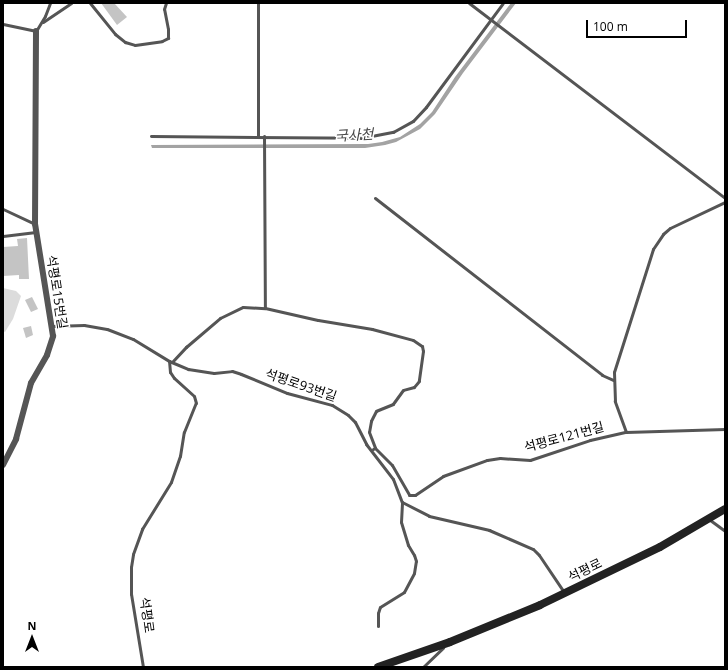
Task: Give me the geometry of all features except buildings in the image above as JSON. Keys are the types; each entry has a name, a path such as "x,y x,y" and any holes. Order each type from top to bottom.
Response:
{"street":[{"name":"석평로15번길","path":"3,466 16,439 31,383 50,347 53,336 35,224 36,31"},
{"name":"석평로","path":"378,667 450,642 565,593 660,547 725,509"}],"lane":[{"path":"3,24 36,31 50,3"},
{"path":"41,23 71,3"},
{"path":"90,3 115,34 125,42 135,45 162,41 168,38 168,29 164,9 166,3"},
{"path":"258,3 258,136"},
{"path":"469,3 725,198"},
{"path":"151,136 361,138 382,135 403,127 413,121 426,107 492,20 503,3"},
{"path":"264,138 265,308"},
{"path":"375,198 602,375 613,380"},
{"path":"626,432 615,401 613,380 650,256 657,241 663,234 676,225 725,202"},
{"path":"3,209 35,224"},
{"path":"3,236 36,232"},
{"path":"171,361 228,313 243,307 265,308 389,333 413,340 422,346 423,357 418,385 403,390 393,404 379,408 374,415 369,432 375,448 392,465 406,490 400,494"},
{"name":"석평로93번길","path":"52,326 84,325 107,329 133,339 171,361 195,371 232,371 287,393 332,405 348,414 355,422 370,451 385,467 400,494 402,502 401,522 408,545 416,561 414,572 404,592 380,608 378,613 378,626"},
{"name":"석평로","path":"143,667 131,594 131,567 133,554 142,529 171,482 180,456 184,432 196,402 191,393 174,378 170,372 171,361"},
{"name":"석평로121번길","path":"406,490 409,495 415,495 443,476 478,462 500,458 530,460 590,440 626,432 725,429"},
{"path":"370,451 375,448"},
{"path":"402,502 429,516 489,530 532,549 539,555 565,593"},
{"path":"709,518 725,531"},
{"name":"석평로","path":"423,667 450,642"}],"shaded area":[{"path":"511,3 516,3 463,73 435,114 420,129 396,142 365,148 152,148 151,145 368,144 400,137 420,124 432,112 455,77"},
{"path":"3,288 16,291 21,296 13,319 5,332 3,331"}],"water label":[{"name":"국사천","path":"354,135"}]}
